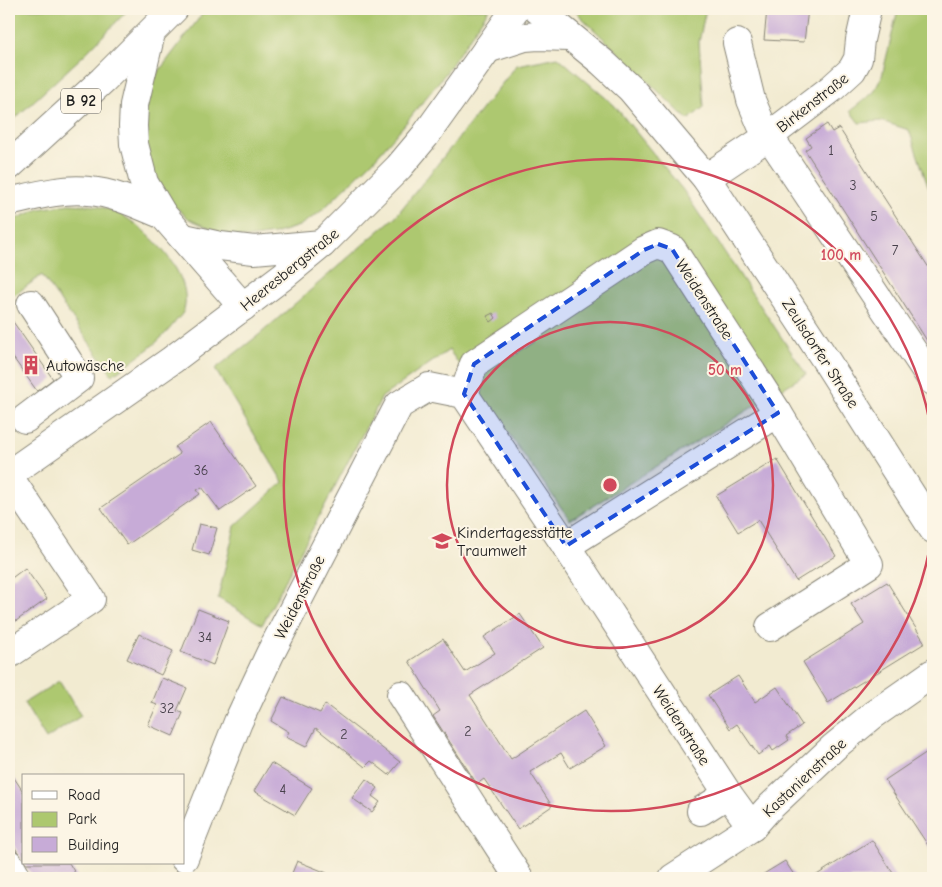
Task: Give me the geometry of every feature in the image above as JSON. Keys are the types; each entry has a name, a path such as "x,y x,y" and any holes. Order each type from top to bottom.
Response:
{"street":[{"name":"B 92","path":"9,166 103,80 174,9"},
{"name":"Heeresbergstraße","path":"9,654 91,599 9,476 172,360 243,307 322,244 399,167 426,136 516,9"},
{"name":"Zeulsdorfer Straße","path":"537,9 602,62 631,89 706,178 828,362 933,529"},
{"name":"Birkenstraße","path":"769,136 831,89 852,70 858,59 867,9"},
{"path":"151,32 134,105 133,126 134,144 144,183 163,215 243,307"},
{"path":"487,49 525,37 570,37"},
{"path":"736,43 752,100 761,124 933,381"},
{"path":"706,178 769,136"},
{"path":"9,202 67,190 89,191 129,201 163,215"},
{"path":"184,238 220,246 254,250 322,244"},
{"name":"Weidenstraße","path":"464,394 474,364 644,250 658,244 672,249 778,413"},
{"path":"31,304 79,378 14,417 46,449"},
{"name":"Weidenstraße","path":"185,855 238,722 270,654 399,405 429,388 464,394 728,794 752,827"},
{"path":"566,546 778,413 869,564 770,627"},
{"name":"Kastanienstraße","path":"673,878 752,827 767,810 834,747 873,715 933,672"},
{"path":"401,695 519,878"},
{"path":"701,811 728,794"},
{"path":"9,864 17,878"},
{"path":"176,878 182,864"}],"highlighted area":[{"path":"658,244 672,249 778,413 566,546 464,394 474,364 644,250"}],"green space":[{"path":"9,9 129,9 85,54 9,124"},
{"path":"206,9 489,9 445,74 405,124 372,162 319,213 299,226 274,234 246,238 220,233 189,219 169,201 146,162 146,91"},
{"path":"575,9 706,9 699,42 704,107 688,120"},
{"path":"898,9 933,9 933,200 909,130 881,121 859,123 850,111 874,92 882,76"},
{"path":"558,57 614,105 683,190 806,374 570,520 449,350 382,397 262,625 218,598 235,526 283,482 215,369 260,334 396,216 517,65"},
{"path":"69,204 106,208 118,213 142,229 166,255 176,269 183,284 185,298 182,314 154,344 112,375 42,275 9,299 9,222 39,209"},
{"path":"59,681 81,716 46,739 24,703"}],"building":[{"path":"767,9 808,9 804,42 764,40"},
{"path":"827,124 832,132 839,128 933,274 933,350 805,150 811,146 806,138"},
{"path":"493,313 496,318 491,322 487,316"},
{"name":"Autowäsche","path":"9,316 53,379 37,391 9,352"},
{"path":"211,422 256,486 220,511 202,487 197,490 200,494 127,545 101,508 180,454 175,447"},
{"path":"777,459 836,556 796,581 758,520 738,532 716,496"},
{"path":"199,524 217,528 209,555 192,550"},
{"path":"25,568 47,599 9,626 9,580"},
{"path":"887,582 925,643 828,703 803,662 864,624 851,604"},
{"path":"198,609 229,621 213,665 181,652"},
{"path":"520,614 543,648 470,695 511,759 584,711 606,746 570,768 561,753 530,772 552,806 518,829 484,779 477,784 433,716 440,711 409,661 443,639 465,672 495,653 484,637"},
{"path":"139,634 173,651 161,675 127,659"},
{"path":"738,676 755,702 777,687 802,725 786,736 789,740 773,751 770,746 758,755 737,724 730,729 708,695"},
{"path":"162,678 187,688 177,711 183,713 173,736 148,725 157,705 152,703"},
{"path":"283,697 320,713 325,704 400,762 389,775 371,761 365,767 316,728 306,747 286,737 289,732 271,721"},
{"path":"933,748 933,853 885,780"},
{"path":"271,763 312,788 295,815 254,791"},
{"path":"9,770 22,790 22,859 9,838"},
{"path":"366,779 378,788 372,796 380,802 372,812 352,798"},
{"path":"872,840 896,878 812,878"},
{"path":"297,861 327,873 325,878 290,878"},
{"path":"785,861 796,878 757,878"},
{"path":"25,864 70,864 78,878 34,878"}],"place":[{"name":"Autowäsche","path":"31,365"},
{"name":"Kindertagesstätte Traumwelt","path":"442,541"}]}
